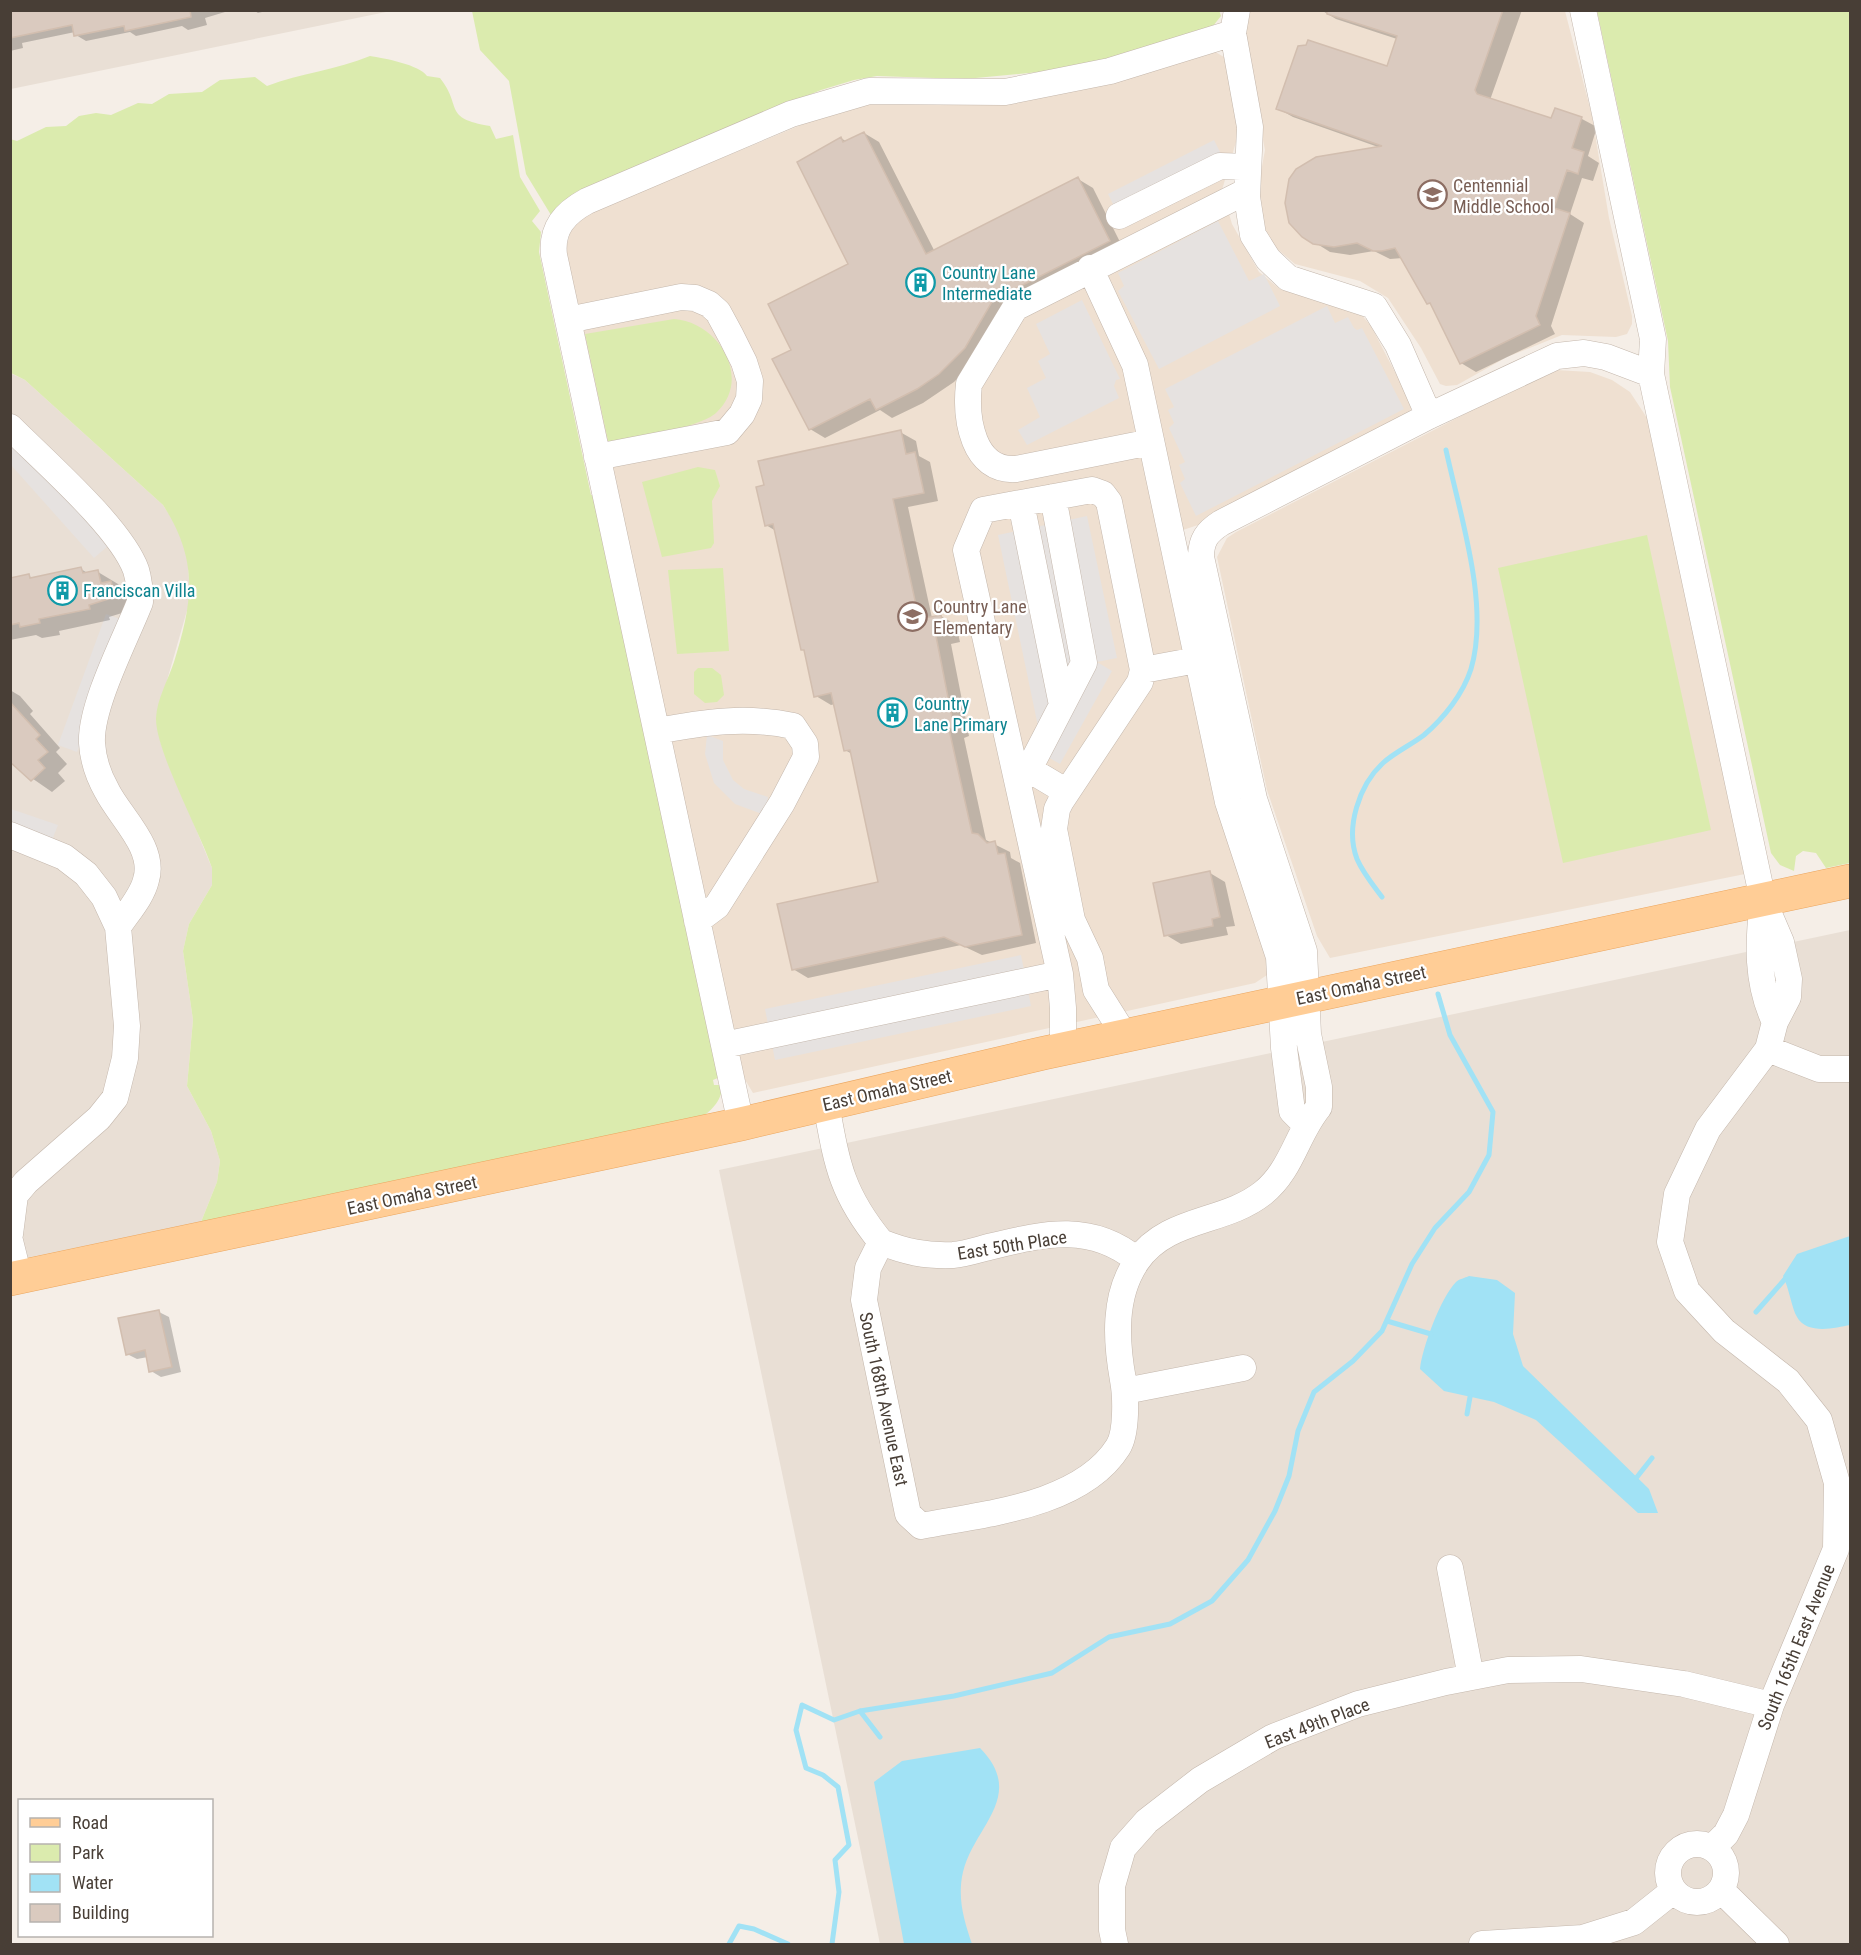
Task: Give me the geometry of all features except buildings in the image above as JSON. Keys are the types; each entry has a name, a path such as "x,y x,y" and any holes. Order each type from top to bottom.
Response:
{"main road":[{"name":"East Omaha Street","path":"15,1278 741,1124 1063,1049 1851,881"}],"street":[{"name":"South 165th East Avenue","path":"1582,10 1653,339 1651,374 1763,900 1757,947 1767,1004 1775,1022 1768,1049 1708,1130 1677,1194 1670,1242 1687,1291 1725,1331 1788,1381 1819,1420 1844,1482 1836,1549 1771,1706 1736,1815 1726,1834 1712,1848"},
{"path":"741,1124 554,255 554,237 564,216 598,197 791,114 869,91 1005,92 1110,71 1235,22 1250,127 1248,179 1253,235 1268,259 1288,278 1374,306 1398,345 1429,416"},
{"path":"1119,216 1220,166 1248,179"},
{"path":"1151,442 1004,470 983,458 974,438 968,395 969,384 1015,308 1248,179"},
{"path":"1090,268 1135,365 1228,802 1309,1043 1320,1094 1319,1107 1305,1124 1296,1151 1275,1181 1264,1192 1240,1208 1181,1226 1157,1241 1137,1260 1121,1298 1116,1344 1125,1391 1243,1368"},
{"path":"568,320 681,297 695,298 709,304 718,312 744,362 750,381 749,399 742,414 727,432 597,457"},
{"path":"1305,1124 1292,1111 1290,1083 1293,999 1304,951 1254,799 1201,558 1201,544 1208,532 1221,523 1429,416 1557,356 1584,353 1606,357 1651,374"},
{"path":"10,427 119,538 135,568 140,587 140,602 95,715 92,743 96,765 106,791 142,846 147,861 146,881 118,927"},
{"path":"1063,1049 1060,974 1029,836 1022,765 966,550 983,510 1092,490 1103,494 1109,502 1143,670 1137,687 1057,809 1054,829 1072,920 1090,958 1096,990 1125,1036"},
{"path":"1022,765 1062,705 1084,663 1053,497"},
{"path":"1020,503 1062,705"},
{"path":"1143,670 1197,660"},
{"path":"657,731 716,720 769,721 794,726 805,744 806,757 783,803 717,906 697,921"},
{"path":"1022,765 1067,792"},
{"path":"1029,836 1054,829"},
{"path":"10,835 64,857 86,874 104,897 118,927 127,1026 125,1058 115,1098 99,1118 26,1182 15,1195 10,1234"},
{"path":"724,1045 1060,974"},
{"path":"1768,1049 1819,1069 1851,1068"},
{"path":"1290,1083 1316,1078"},
{"path":"826,1104 842,1181 861,1217 881,1242"},
{"name":"East 50th Place","path":"881,1242 908,1253 955,1255 1025,1239 1060,1235 1095,1235 1114,1244 1137,1260"},
{"path":"10,1241 15,1278"},
{"name":"South 168th Avenue East","path":"881,1242 868,1268 864,1300 908,1514 921,1526 1025,1506 1089,1479 1119,1446 1126,1404 1125,1391"},
{"path":"1450,1568 1471,1677"},
{"name":"East 49th Place","path":"1115,1944 1112,1930 1112,1886 1123,1848 1147,1821 1200,1780 1273,1737 1358,1704 1508,1670 1581,1669 1684,1684 1771,1706"},
{"path":"1693,1844 1712,1848 1724,1863 1726,1872 1720,1890 1714,1897 1697,1902 1680,1897 1673,1891 1667,1872 1675,1853 1693,1844"},
{"path":"1720,1890 1776,1944"},
{"path":"1482,1944 1583,1938 1634,1922 1673,1891"}],"shaded area":[{"path":"11,11 391,11 11,89"},
{"name":"Centennial Middle School","path":"1245,11 1565,11 1592,116 1609,218 1632,316 1632,324 1627,334 1616,337 1562,335 1507,357 1457,385 1446,386 1440,384 1421,348 1388,298 1360,281 1295,264 1269,242 1259,213 1260,177 1265,150 1243,40"},
{"name":"Country Lane Elementary","path":"1214,51 1227,59 1238,135 1222,190 1232,224 1259,272 1280,289 1337,302 1360,313 1371,326 1412,405 1410,412 1201,524 1162,537 1269,955 1267,975 1255,983 753,1093 744,1078 566,249 570,233 581,218 595,211 854,103 1133,77"},
{"path":"1214,140 1221,154 1115,208 1108,194"},
{"path":"1218,221 1249,281 1264,274 1280,306 1159,369 1118,291 1124,286 1118,273"},
{"path":"1082,300 1120,379 1116,380 1114,386 1119,398 1027,445 1018,430 1040,417 1027,388 1046,378 1038,361 1050,354 1036,324"},
{"path":"1327,306 1335,323 1348,317 1354,328 1357,330 1362,328 1404,409 1196,516 1180,483 1185,479 1179,465 1185,462 1169,428 1174,423 1168,410 1174,407 1165,389"},
{"path":"1556,370 1590,372 1612,380 1630,392 1649,421 1745,874 1330,958 1317,936 1267,790 1217,557 1227,538 1236,532 1533,379"},
{"path":"10,373 25,380 163,505 180,531 188,561 190,600 156,719 161,744 212,868 212,885 189,924 183,951 193,1020 187,1086 211,1131 220,1161 217,1182 201,1222 11,1261"},
{"path":"17,442 109,545 94,558 11,465 10,448"},
{"path":"1087,516 1117,658 1097,662 1112,671 1060,764 1044,755 998,535"},
{"path":"106,614 125,621 77,752 58,745"},
{"path":"707,735 723,741 723,760 733,780 744,789 768,797 765,815 735,804 714,783 705,754"},
{"path":"11,809 58,825 52,840 11,826"},
{"path":"1850,930 1850,1944 880,1944 719,1170"},
{"path":"1021,955 1031,1006 775,1060 765,1009"}],"green space":[{"path":"1219,10 1221,16 1213,26 1101,61 1049,71 965,79 877,76 821,90 576,192 554,215 551,215 526,174 509,81 480,50 472,11"},
{"path":"1597,11 1850,11 1850,863 1826,868 1816,853 1803,851 1796,856 1794,871 1780,865 1771,853 1670,387 1668,341"},
{"path":"370,56 401,63 427,76 440,78 459,115 475,123 490,126 496,139 513,135 520,177 540,211 532,221 541,232 539,252 591,495 595,495 720,1077 713,1080 714,1085 722,1085 722,1090 715,1105 699,1119 201,1222 217,1182 220,1161 211,1131 187,1086 193,1020 183,951 189,924 212,885 212,868 170,770 156,718 158,704 174,662 185,620 189,582 187,563 175,525 163,505 25,380 11,373 10,139 17,141 46,127 66,126 79,116 96,113 111,115 138,103 152,104 169,94 202,92 220,80 255,77 267,86"},
{"path":"674,319 705,330 726,354 731,369 731,384 727,399 716,413 696,423 647,436 608,441 585,334"},
{"path":"698,467 715,470 720,486 712,501 714,543 711,548 662,557 642,482"},
{"path":"1647,535 1711,830 1563,863 1498,568"},
{"path":"723,568 729,651 677,654 668,570"},
{"path":"698,668 712,668 721,675 724,695 717,702 705,703 694,694 694,672"}],"water":[{"path":"1850,1236 1850,1325 1822,1329 1807,1326 1795,1313 1783,1276 1797,1254"},
{"path":"1469,1276 1497,1280 1515,1293 1513,1334 1523,1366 1649,1489 1658,1513 1638,1513 1536,1420 1494,1402 1444,1391 1420,1369 1428,1336 1444,1299 1456,1282"},
{"path":"980,1748 993,1765 999,1781 998,1796 993,1811 969,1855 961,1882 964,1918 972,1944 904,1944 874,1782 902,1761"}],"waterway":[{"path":"1382,897 1368,879 1357,859 1353,834 1356,808 1374,772 1393,755 1424,735 1452,705 1468,678 1476,644 1477,617 1471,560 1446,450"},
{"path":"832,1944 839,1892 835,1860 849,1845 838,1787 823,1775 806,1768 796,1730 802,1705 834,1720 860,1711 954,1696 1052,1673 1109,1637 1170,1624 1212,1601 1248,1560 1275,1511 1289,1476 1298,1431 1314,1392 1353,1361 1382,1331 1412,1264 1435,1228 1469,1192 1489,1155 1493,1112 1450,1035 1438,994"},
{"path":"1756,1312 1785,1279"},
{"path":"1387,1321 1431,1334"},
{"path":"1467,1414 1470,1397"},
{"path":"1637,1477 1652,1458"},
{"path":"860,1711 880,1737"},
{"path":"729,1944 739,1926 754,1929 788,1944"}],"place":[{"name":"Centennial Middle School","path":"1432,195"},
{"name":"Country Lane Intermediate","path":"921,282"},
{"name":"Franciscan Villa","path":"62,590"},
{"name":"Country Lane Elementary","path":"912,616"},
{"name":"Country Lane Primary","path":"893,713"}]}
